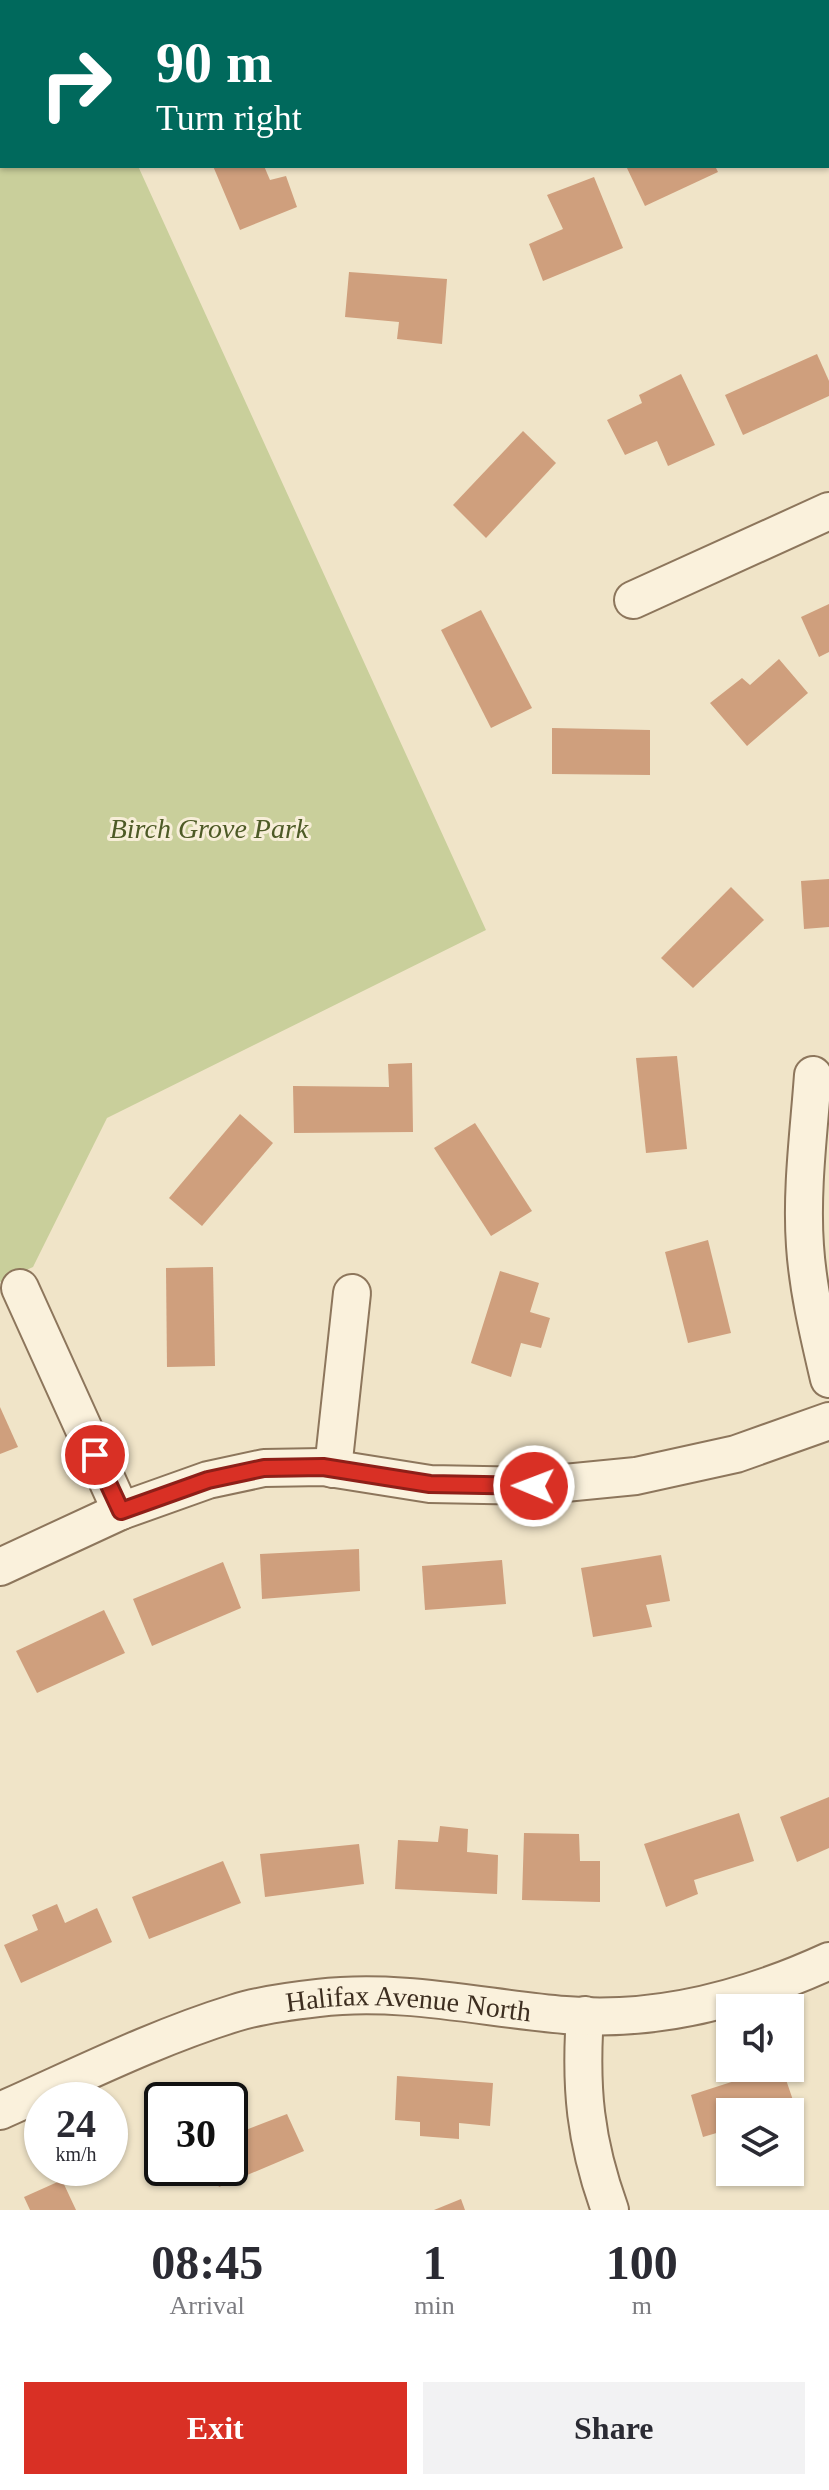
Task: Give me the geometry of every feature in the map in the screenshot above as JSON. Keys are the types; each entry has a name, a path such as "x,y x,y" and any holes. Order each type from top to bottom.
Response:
{"street":[{"path":"633,600 829,511"},
{"path":"813,1075 806,1162 805,1246 817,1331 829,1379"},
{"path":"20,1288 121,1511"},
{"path":"333,1469 352,1293"},
{"path":"0,1567 121,1511 208,1480 264,1468 323,1467 430,1484 534,1486 636,1476 736,1454 829,1421"},
{"name":"Halifax Avenue North","path":"0,2111 157,2041 237,2012 320,1998 405,1995 555,2014 651,2015 706,2006 829,1961"},
{"path":"585,2015 581,2068 586,2124 610,2210"}],"green space":[{"name":"Birch Grove Park","path":"0,168 139,168 486,930 107,1118 33,1267 0,1282"}],"building":[{"path":"214,168 265,168 270,180 286,176 297,207 240,230"},
{"path":"627,168 716,168 718,172 645,206"},
{"path":"594,177 623,248 543,281 529,244 563,229 547,195"},
{"path":"349,272 447,279 442,344 397,339 399,322 345,317"},
{"path":"817,354 829,381 829,396 743,435 725,395"},
{"path":"681,374 715,445 668,466 657,441 625,455 607,420 642,403 639,395"},
{"path":"523,431 556,463 486,538 453,505"},
{"path":"829,604 829,652 819,657 801,617"},
{"path":"481,610 532,708 491,728 441,630"},
{"path":"779,659 808,693 747,746 710,703 742,678 750,685"},
{"path":"552,728 650,730 650,775 552,774"},
{"path":"829,879 829,927 804,929 801,881"},
{"path":"731,887 764,920 693,988 661,958"},
{"path":"677,1056 687,1149 646,1153 636,1058"},
{"path":"412,1063 413,1132 294,1133 293,1086 389,1087 388,1064"},
{"path":"240,1114 273,1143 202,1226 169,1198"},
{"path":"475,1123 532,1211 491,1236 434,1148"},
{"path":"708,1240 731,1333 688,1343 665,1252"},
{"path":"213,1267 215,1366 167,1367 166,1268"},
{"path":"500,1271 539,1283 530,1312 550,1318 541,1348 521,1343 511,1377 471,1363"},
{"path":"0,1407 18,1447 0,1454"},
{"path":"359,1549 360,1591 262,1599 260,1554"},
{"path":"661,1555 670,1601 646,1605 652,1627 593,1637 581,1568"},
{"path":"502,1560 506,1604 425,1610 422,1566"},
{"path":"223,1562 241,1608 152,1646 133,1599"},
{"path":"104,1610 125,1653 37,1693 16,1651"},
{"path":"829,1797 829,1848 797,1862 780,1817"},
{"path":"739,1813 754,1861 694,1880 698,1894 666,1907 644,1844"},
{"path":"440,1826 468,1829 467,1852 498,1855 497,1894 395,1889 398,1840 438,1842"},
{"path":"524,1833 579,1834 580,1861 600,1861 600,1902 522,1900"},
{"path":"359,1844 364,1884 265,1897 260,1854"},
{"path":"223,1861 241,1903 149,1939 132,1897"},
{"path":"57,1904 65,1923 97,1908 112,1942 21,1983 4,1945 38,1930 32,1915"},
{"path":"397,2076 493,2083 490,2126 459,2123 459,2139 420,2136 420,2122 395,2120"},
{"path":"731,2082 787,2082 792,2098 716,2098 716,2133 703,2137 691,2095"},
{"path":"287,2114 304,2151 248,2175 248,2129"},
{"path":"49,2186 65,2186 76,2210 30,2210 24,2197"},
{"path":"461,2199 465,2210 434,2210"}],"route":[{"path":"95,1455 121,1511 208,1480 264,1468 323,1467 430,1484 534,1486"}]}
